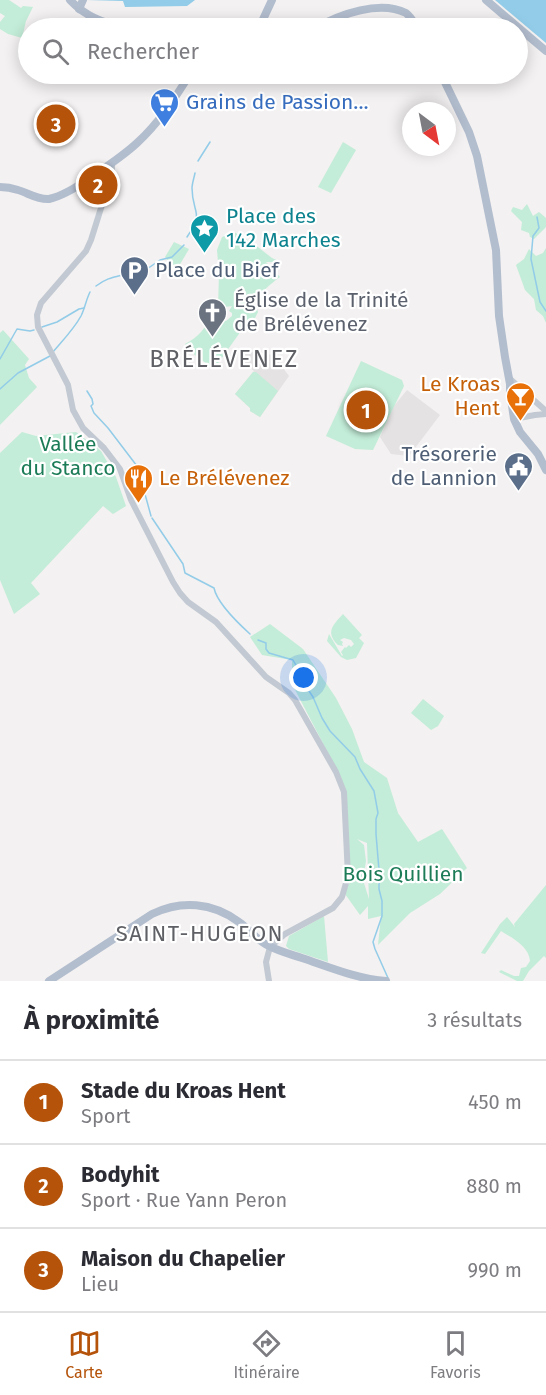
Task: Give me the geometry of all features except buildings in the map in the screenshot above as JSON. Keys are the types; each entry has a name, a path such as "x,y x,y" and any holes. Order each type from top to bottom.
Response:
{"main road":[{"path":"263,18 272,0"},
{"path":"486,0 507,18"},
{"path":"71,1 81,4 95,18"},
{"path":"332,18 351,9 387,5 394,6 410,18"},
{"path":"528,36 546,51"},
{"path":"0,187 20,190 32,196 47,199 78,186 112,164 138,142 184,84"},
{"path":"446,84 469,132 477,156 496,250 499,316 514,419 520,432 536,452 546,470"},
{"path":"49,981 152,914 180,905 192,904 224,913 270,947 350,974 386,981"}],"street":[{"path":"112,164 112,172 86,251 40,303 37,315 38,327 68,385 73,410 78,420 120,469 131,500 173,582 188,602 216,622 266,677 295,700 336,772 344,792 348,876 345,890 333,908 278,939 270,947 266,962 268,981"},
{"path":"509,378 546,413"},
{"path":"514,419 546,413"}],"shaded area":[{"path":"260,351 274,356 289,376 260,417 250,411 250,408 235,394 254,371 240,360 242,357 239,355"},
{"path":"407,390 440,415 409,456 391,454 380,437 394,406"}],"green space":[{"path":"0,0 9,0 21,8 23,6 33,7 28,18 18,18 18,37 0,29 0,22 5,16 0,13"},
{"path":"343,142 356,150 331,193 318,187"},
{"path":"527,204 533,216 539,212 546,218 546,227 534,239 529,233 521,230 522,222 511,211 513,207 522,210"},
{"path":"234,232 281,262 266,262 280,277 265,289 253,304 258,312 254,320 251,318 249,320 252,322 241,331 214,369 188,350 185,344 202,332 212,313 226,321 232,316 229,311 232,306 218,308 217,250 222,237"},
{"path":"174,242 189,249 179,266 172,266 165,257"},
{"path":"546,248 546,323 543,316 536,310 534,299 525,290 516,265 524,259 529,249 536,256 543,253"},
{"path":"3,330 29,359 25,365 29,378 37,387 0,425 0,333"},
{"path":"361,361 402,380 404,386 373,450 355,449 326,436"},
{"path":"253,372 256,372 278,391 260,417 250,411 250,408 235,394"},
{"name":"Vallée du Stanco","path":"22,432 36,436 76,432 101,451 116,477 126,506 113,514 103,506 31,583 40,594 14,614 0,580 0,453"},
{"path":"343,614 362,635 359,638 364,643 356,658 347,660 341,657 327,641 329,634 342,656 341,652 345,647 349,645 351,647 354,644 351,640 344,638 340,640 343,646 338,645 332,636 334,625"},
{"name":"Bois Quillien","path":"270,624 303,649 336,698 352,729 364,762 387,778 398,813 418,842 442,829 467,868 440,894 410,913 378,945 381,916 368,919 368,906 360,915 345,894 351,877 339,774 292,684 292,660 262,655 250,637","holes":["357,839 367,843 369,899 363,880 366,861 364,845"]},
{"path":"423,699 444,716 438,726 431,730 411,713"},
{"path":"546,885 546,958 544,956 529,971 523,981 517,981 499,972 501,970 519,976 521,968 526,967 530,961 529,956 519,943 501,931 485,954 481,953 507,917 515,927 514,924"},
{"path":"324,916 328,962 286,946 289,936"}],"water":[{"path":"87,0 195,0 187,6 125,7 123,1"},
{"path":"495,0 546,0 546,43 528,28 528,18 516,18"}],"waterway":[{"path":"198,161 210,142"},
{"path":"187,237 196,217 192,188 195,173"},
{"path":"537,217 539,228 533,236 531,259 540,302 546,311"},
{"path":"96,286 109,278 147,269 160,260 172,257 184,245"},
{"path":"53,352 78,321 90,292"},
{"path":"42,327 84,308"},
{"path":"0,359 17,329 34,330"},
{"path":"0,389 18,373 50,356"},
{"path":"87,391 92,399 91,406 94,413 140,470"},
{"path":"140,476 151,516"},
{"path":"152,518 183,564 185,573 214,588 224,607 250,634"},
{"path":"258,640 266,643 269,653 293,660 297,667 304,670 305,685 322,718 330,731 355,757 374,791 378,813 376,834 382,916 373,942 388,978"}],"place":[{"name":"Maison du Chapelier","path":"56,124"},
{"name":"Grains de Passion...","path":"165,128"},
{"name":"Bodyhit","path":"98,185"},
{"name":"Place des 142 Marches","path":"205,254"},
{"name":"Place du Bief","path":"134,296"},
{"name":"Église de la Trinité de Brélévenez","path":"213,338"},
{"name":"Stade du Kroas Hent","path":"366,410"},
{"name":"Le Kroas Hent","path":"521,422"},
{"name":"Trésorerie de Lannion","path":"518,492"},
{"name":"Le Brélévenez","path":"138,504"}],"district":[{"name":"BRÉLÉVENEZ","path":"224,359"},
{"name":"SAINT-HUGEON","path":"200,933"}]}
